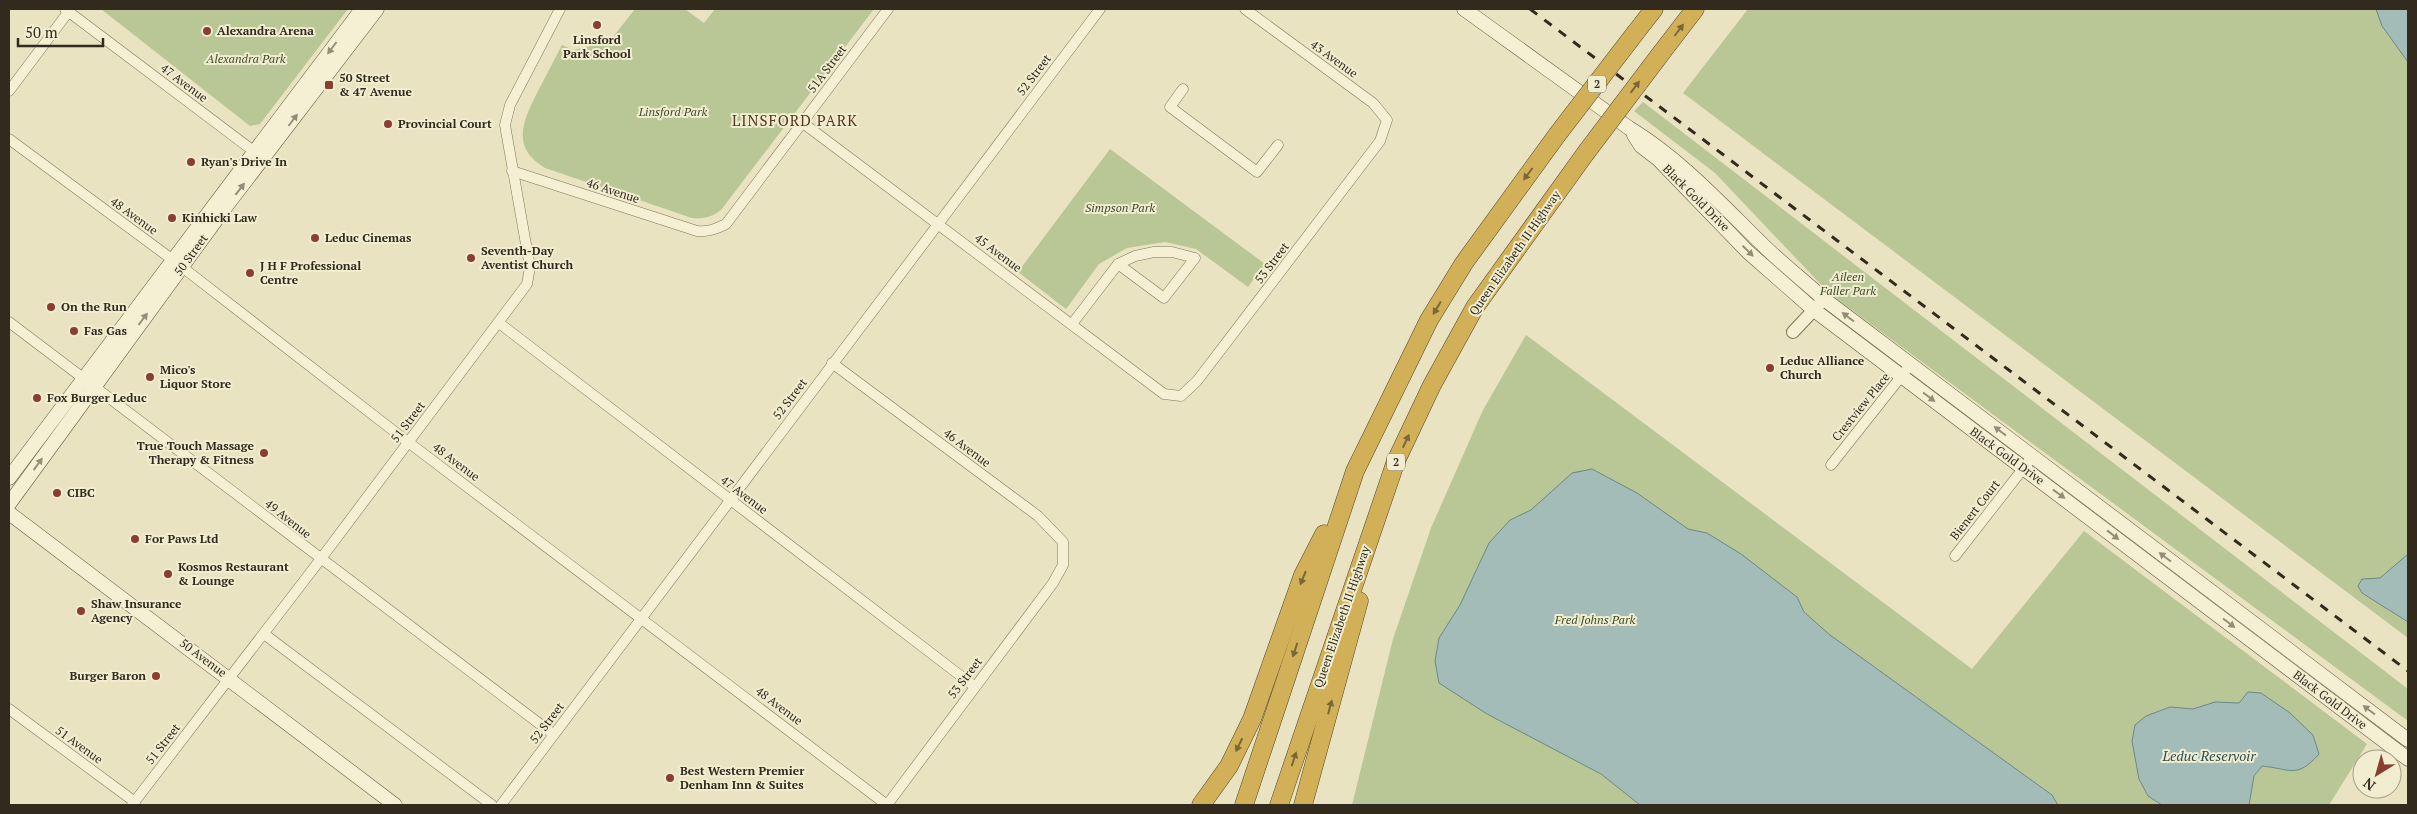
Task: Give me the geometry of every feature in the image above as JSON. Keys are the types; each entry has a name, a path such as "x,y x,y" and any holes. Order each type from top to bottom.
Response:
{"highway":[{"name":"2","path":"1244,805 1355,471 1434,312 1464,263 1557,135 1654,9"},
{"name":"Queen Elizabeth II Highway","path":"1279,805 1396,461 1432,385 1475,307 1585,154 1695,9"},
{"path":"1303,805 1396,461"},
{"path":"1201,805 1229,766 1252,720 1303,575 1355,471"}],"main road":[{"name":"50 Street","path":"259,155 362,9"},
{"name":"50 Street","path":"9,504 89,382 177,263 259,155 378,9"},
{"name":"Black Gold Drive","path":"1464,9 1629,128 1656,144 1681,165 1761,244 1824,299 2408,740"},
{"name":"Black Gold Drive","path":"1629,128 1641,146 1658,160 1748,252 1814,310 2408,759"},
{"name":"50 Street","path":"9,478 89,382"},
{"name":"50 Avenue","path":"9,513 230,678 395,805"}],"street":[{"name":"51 Street","path":"133,803 264,634 499,323 526,284 530,276 530,267 505,125 507,114 560,9"},
{"name":"51A Street","path":"706,232 726,224 888,9"},
{"name":"52 Street","path":"501,805 937,223 1100,9"},
{"name":"43 Avenue","path":"1245,9 1373,103 1387,120 1380,141"},
{"name":"47 Avenue","path":"67,10 259,155"},
{"path":"9,91 67,10"},
{"path":"1183,89 1170,107 1257,172 1278,145"},
{"name":"45 Avenue","path":"803,123 1164,394 1181,396"},
{"name":"48 Avenue","path":"9,139 177,263 408,442 887,805"},
{"name":"53 Street","path":"1181,396 1197,381 1380,141"},
{"name":"46 Avenue","path":"512,171 696,231 706,232"},
{"path":"1072,324 1118,264 1135,256 1154,252 1172,252 1195,258 1164,298 1118,264"},
{"path":"1793,332 1824,299"},
{"name":"49 Avenue","path":"9,322 320,560 553,734"},
{"name":"47 Avenue","path":"499,323 974,686"},
{"name":"46 Avenue","path":"832,363 1038,516 1063,542 1063,565"},
{"name":"Crestview Place","path":"1831,465 1911,364"},
{"name":"Bienert Court","path":"1954,556 2033,456"},
{"name":"53 Street","path":"887,805 974,686 1053,583 1063,565"},
{"path":"264,634 492,805"},
{"name":"51 Avenue","path":"9,709 133,803"}],"green space":[{"name":"Alexandra Park","path":"101,9 348,9 260,124 250,126"},
{"name":"Linsford Park","path":"635,9 685,9 704,23 715,9 874,9 721,210 704,218 692,218 545,168 534,160 523,142 524,123 528,113 562,45 573,50 609,42"},
{"path":"1748,9 2408,9 2408,638 1683,93"},
{"name":"Aileen Faller Park","path":"1643,102 2408,689 2408,721 1830,294 1715,173 1634,111"},
{"name":"Simpson Park","path":"1110,149 1265,264 1248,287 1196,249 1165,242 1127,248 1099,264 1066,309 1018,272"},
{"name":"Fred Johns Park","path":"1526,335 1972,669 2084,531 2367,744 2364,749 2352,749 2352,768 2329,805 1352,805 1393,639 1431,528 1483,410"}],"water":[{"path":"2376,9 2408,9 2408,62 2382,26"},
{"path":"1592,469 1637,493 1688,529 1707,533 1741,554 1797,597 1804,612 1830,635 2052,795 2058,805 1640,805 1601,774 1487,714 1439,683 1435,661 1439,638 1460,605 1489,543 1510,520 1531,510 1572,473"},
{"path":"2408,554 2408,622 2362,593 2358,586 2362,579 2380,578"},
{"name":"Leduc Reservoir","path":"2248,692 2261,693 2290,713 2313,735 2319,754 2299,770 2293,771 2262,766 2254,776 2249,805 2162,805 2148,796 2139,779 2132,741 2135,725 2146,716 2170,707 2193,709 2215,702 2239,703"}],"railway":[{"path":"1530,9 2408,671"}],"place":[{"name":"Linsford Park School","path":"597,25"},
{"name":"Alexandra Arena","path":"207,31"},
{"name":"50 Street & 47 Avenue","path":"329,85"},
{"name":"Provincial Court","path":"388,124"},
{"name":"Ryan's Drive In","path":"191,162"},
{"name":"Kinhicki Law","path":"172,218"},
{"name":"Leduc Cinemas","path":"315,238"},
{"name":"Seventh-Day Aventist Church","path":"471,258"},
{"name":"J H F Professional Centre","path":"250,273"},
{"name":"On the Run","path":"51,307"},
{"name":"Fas Gas","path":"74,331"},
{"name":"Leduc Alliance Church","path":"1770,368"},
{"name":"Mico's Liquor Store","path":"150,377"},
{"name":"Fox Burger Leduc","path":"37,398"},
{"name":"True Touch Massage Therapy & Fitness","path":"264,453"},
{"name":"CIBC","path":"57,493"},
{"name":"For Paws Ltd","path":"135,539"},
{"name":"Kosmos Restaurant & Lounge","path":"168,574"},
{"name":"Shaw Insurance Agency","path":"81,611"},
{"name":"Burger Baron","path":"156,676"},
{"name":"Best Western Premier Denham Inn & Suites","path":"670,778"}],"district":[{"name":"LINSFORD PARK","path":"795,121"}]}
